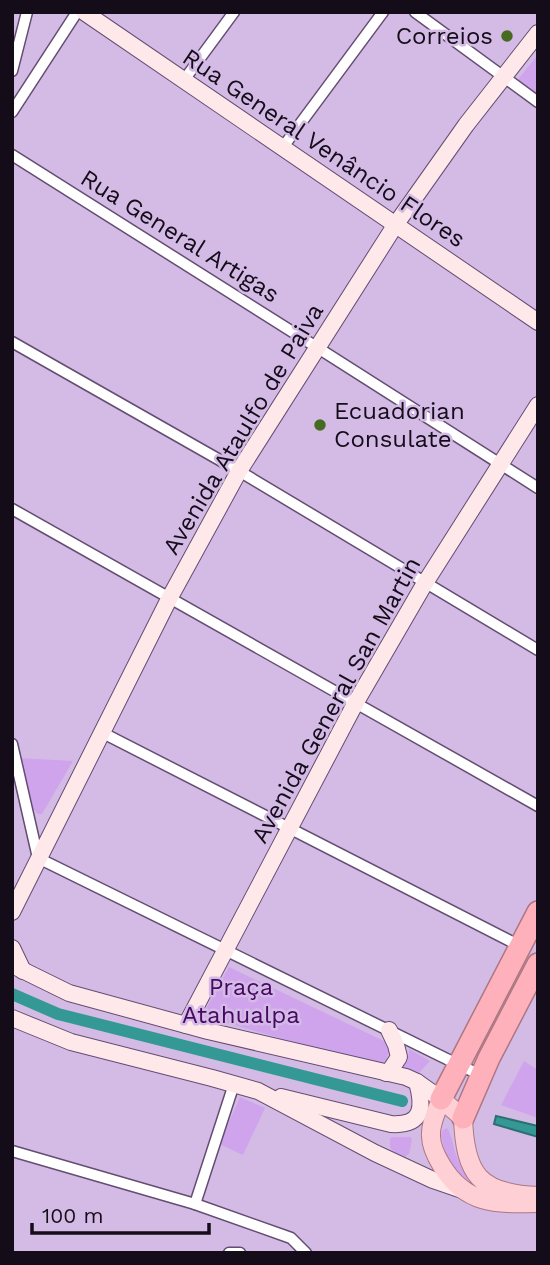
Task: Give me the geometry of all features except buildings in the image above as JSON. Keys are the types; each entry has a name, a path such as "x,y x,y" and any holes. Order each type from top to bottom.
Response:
{"highway":[{"path":"441,1099 538,912"},
{"path":"463,1118 481,1075 538,964"}],"main road":[{"name":"Rua General Venâncio Flores","path":"84,12 538,322"},
{"name":"Avenida Ataulfo de Paiva","path":"12,912 169,599 239,471 396,224 538,33"},
{"name":"Avenida General San Martin","path":"186,1025 355,702 425,583 538,405"},
{"path":"12,948 16,969 69,993 186,1025 406,1077 417,1082 463,1118 467,1158 478,1176 495,1190 515,1195 538,1196"},
{"path":"12,1018 71,1042 391,1124 401,1124 418,1116 421,1098 417,1082"},
{"path":"386,1073 399,1057 389,1030"},
{"path":"258,1091 374,1153 462,1190"},
{"path":"441,1099 430,1137 438,1160 462,1190 469,1195 498,1202 538,1203"}],"street":[{"path":"12,71 27,12"},
{"path":"12,112 77,12"},
{"path":"184,80 234,12"},
{"path":"283,147 383,12"},
{"path":"415,12 538,102"},
{"name":"Rua General Artigas","path":"12,155 538,488"},
{"path":"12,342 239,471 538,650"},
{"path":"12,509 538,806"},
{"path":"101,732 520,946"},
{"path":"12,744 38,858 481,1075"},
{"path":"195,1204 234,1084"},
{"path":"12,1151 195,1204 290,1238 306,1253"},
{"path":"229,1253 240,1253"}],"green space":[{"path":"538,55 538,99 515,83"},
{"path":"17,758 73,761 42,814 32,808"},
{"name":"Praça Atahualpa","path":"229,967 386,1042 390,1050 386,1061 376,1065 202,1016"},
{"path":"409,1049 430,1061 419,1073 400,1068 407,1060"},
{"path":"524,1061 538,1070 538,1118 501,1105"},
{"path":"240,1097 265,1108 243,1155 219,1144"},
{"path":"447,1128 460,1164 477,1189 465,1185 447,1160 441,1135"},
{"path":"392,1137 411,1137 409,1154 405,1157 390,1148"}],"shaded area":[{"path":"496,1116 538,1126 538,1137 494,1124"}],"waterway":[{"path":"12,994 58,1014 402,1101"}],"place":[{"name":"Correios","path":"507,36"},
{"name":"Ecuadorian Consulate","path":"320,425"}]}
